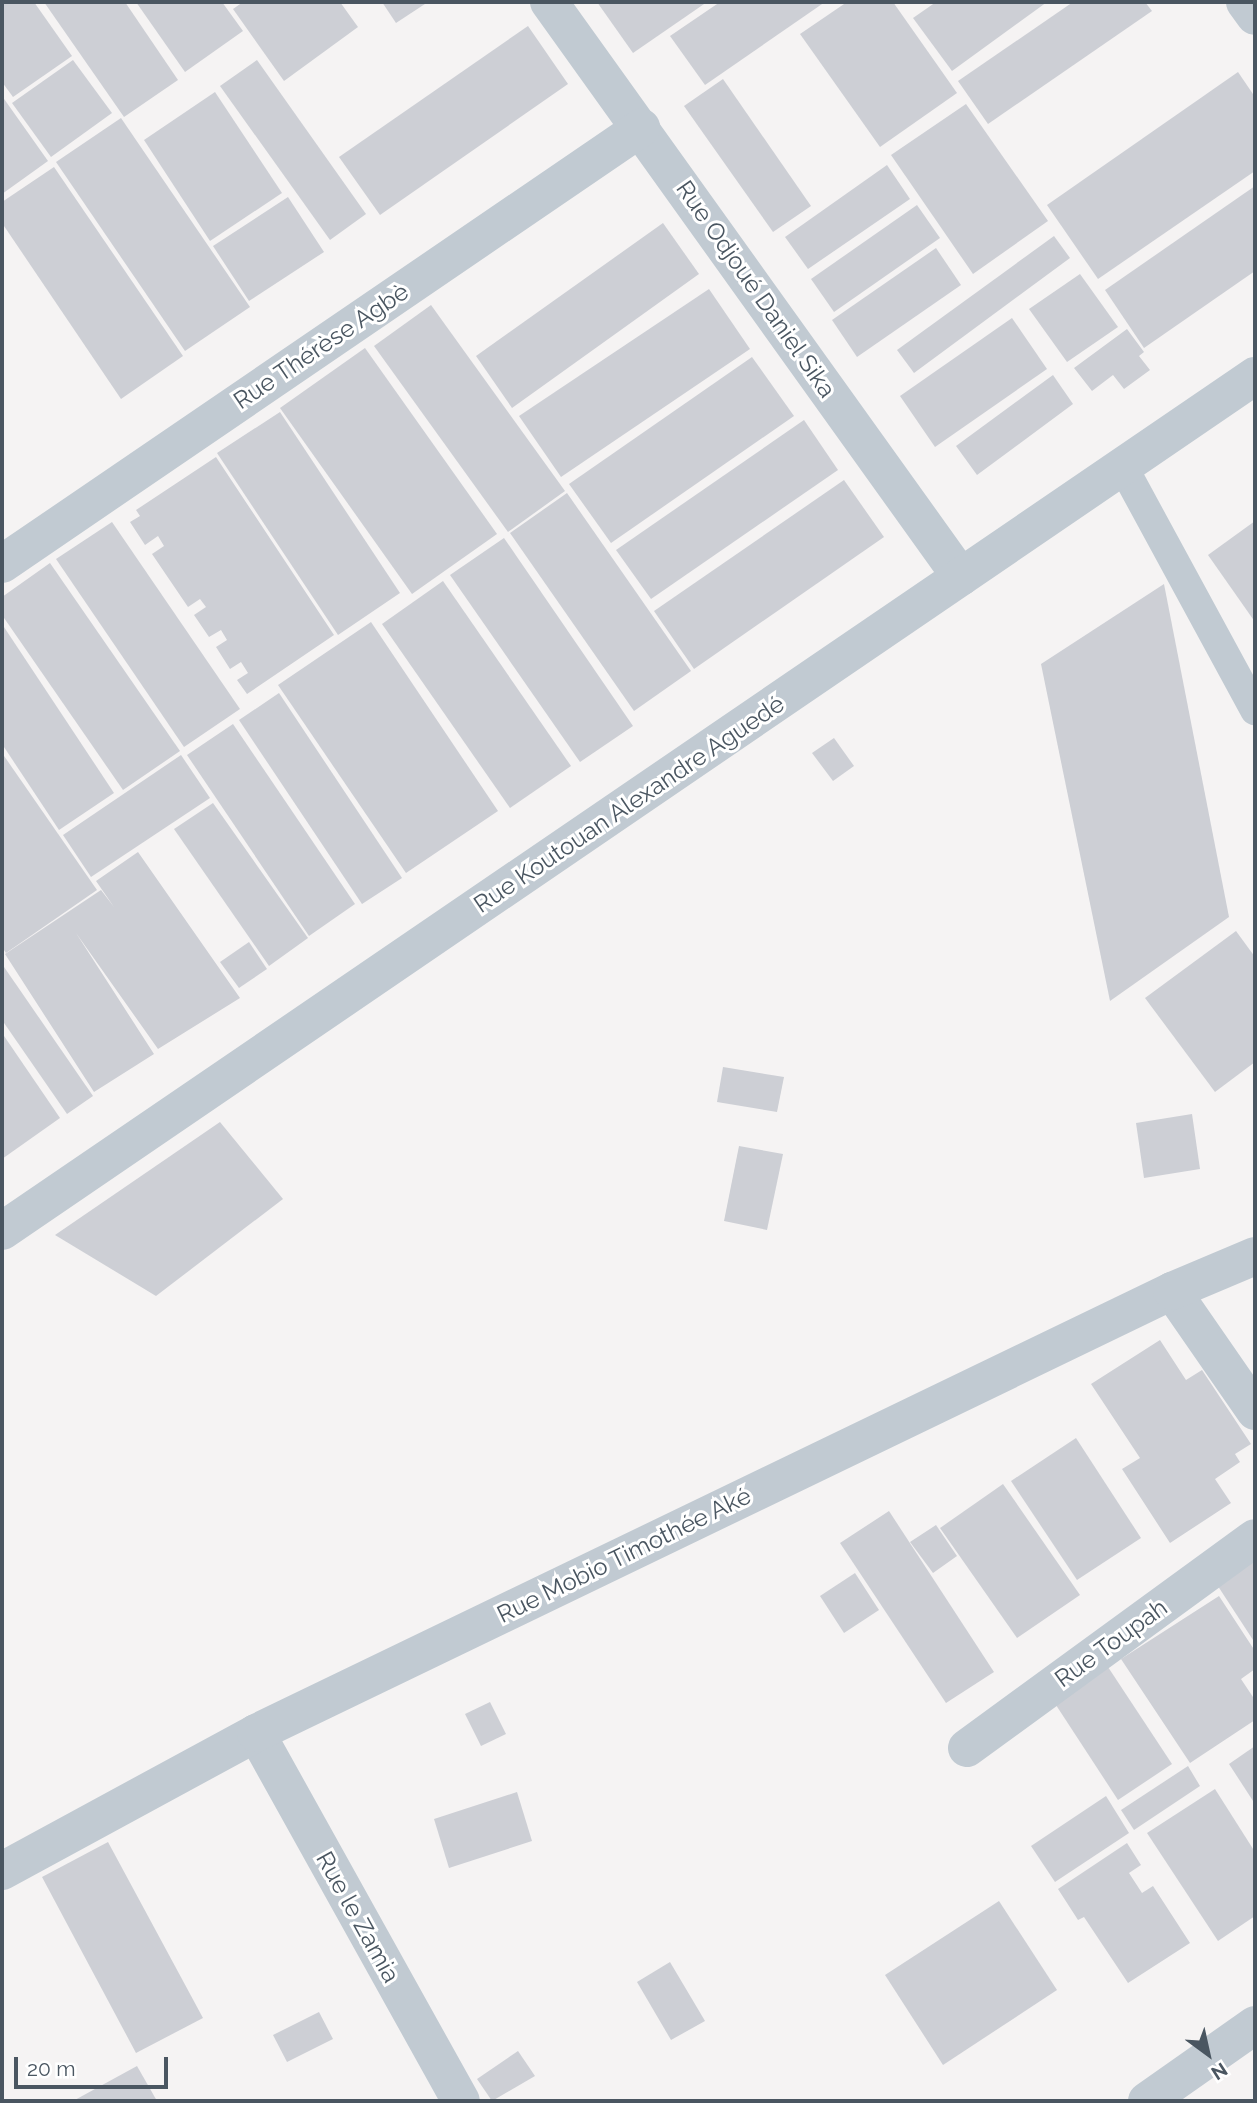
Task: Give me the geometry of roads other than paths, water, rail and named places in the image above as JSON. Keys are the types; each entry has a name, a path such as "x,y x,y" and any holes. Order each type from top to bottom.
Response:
{"street":[{"name":"Rue Odjoué Daniel Sika","path":"549,2 961,578"},
{"path":"1245,2 1255,16"},
{"name":"Rue Thérèse Agbè","path":"2,565 641,128"},
{"name":"Rue Koutouan Alexandre Aguedé","path":"2,1231 1255,376"},
{"name":"Rue Mobio Timothée Aké","path":"2,1871 256,1733 1172,1291 1255,1256"},
{"path":"1172,1291 1255,1411"},
{"name":"Rue Toupah","path":"967,1748 1255,1538"},
{"name":"Rue le Zamia","path":"256,1733 461,2101"},
{"path":"1147,2101 1255,2025"}],"lane":[{"path":"1123,467 1255,710"}]}
